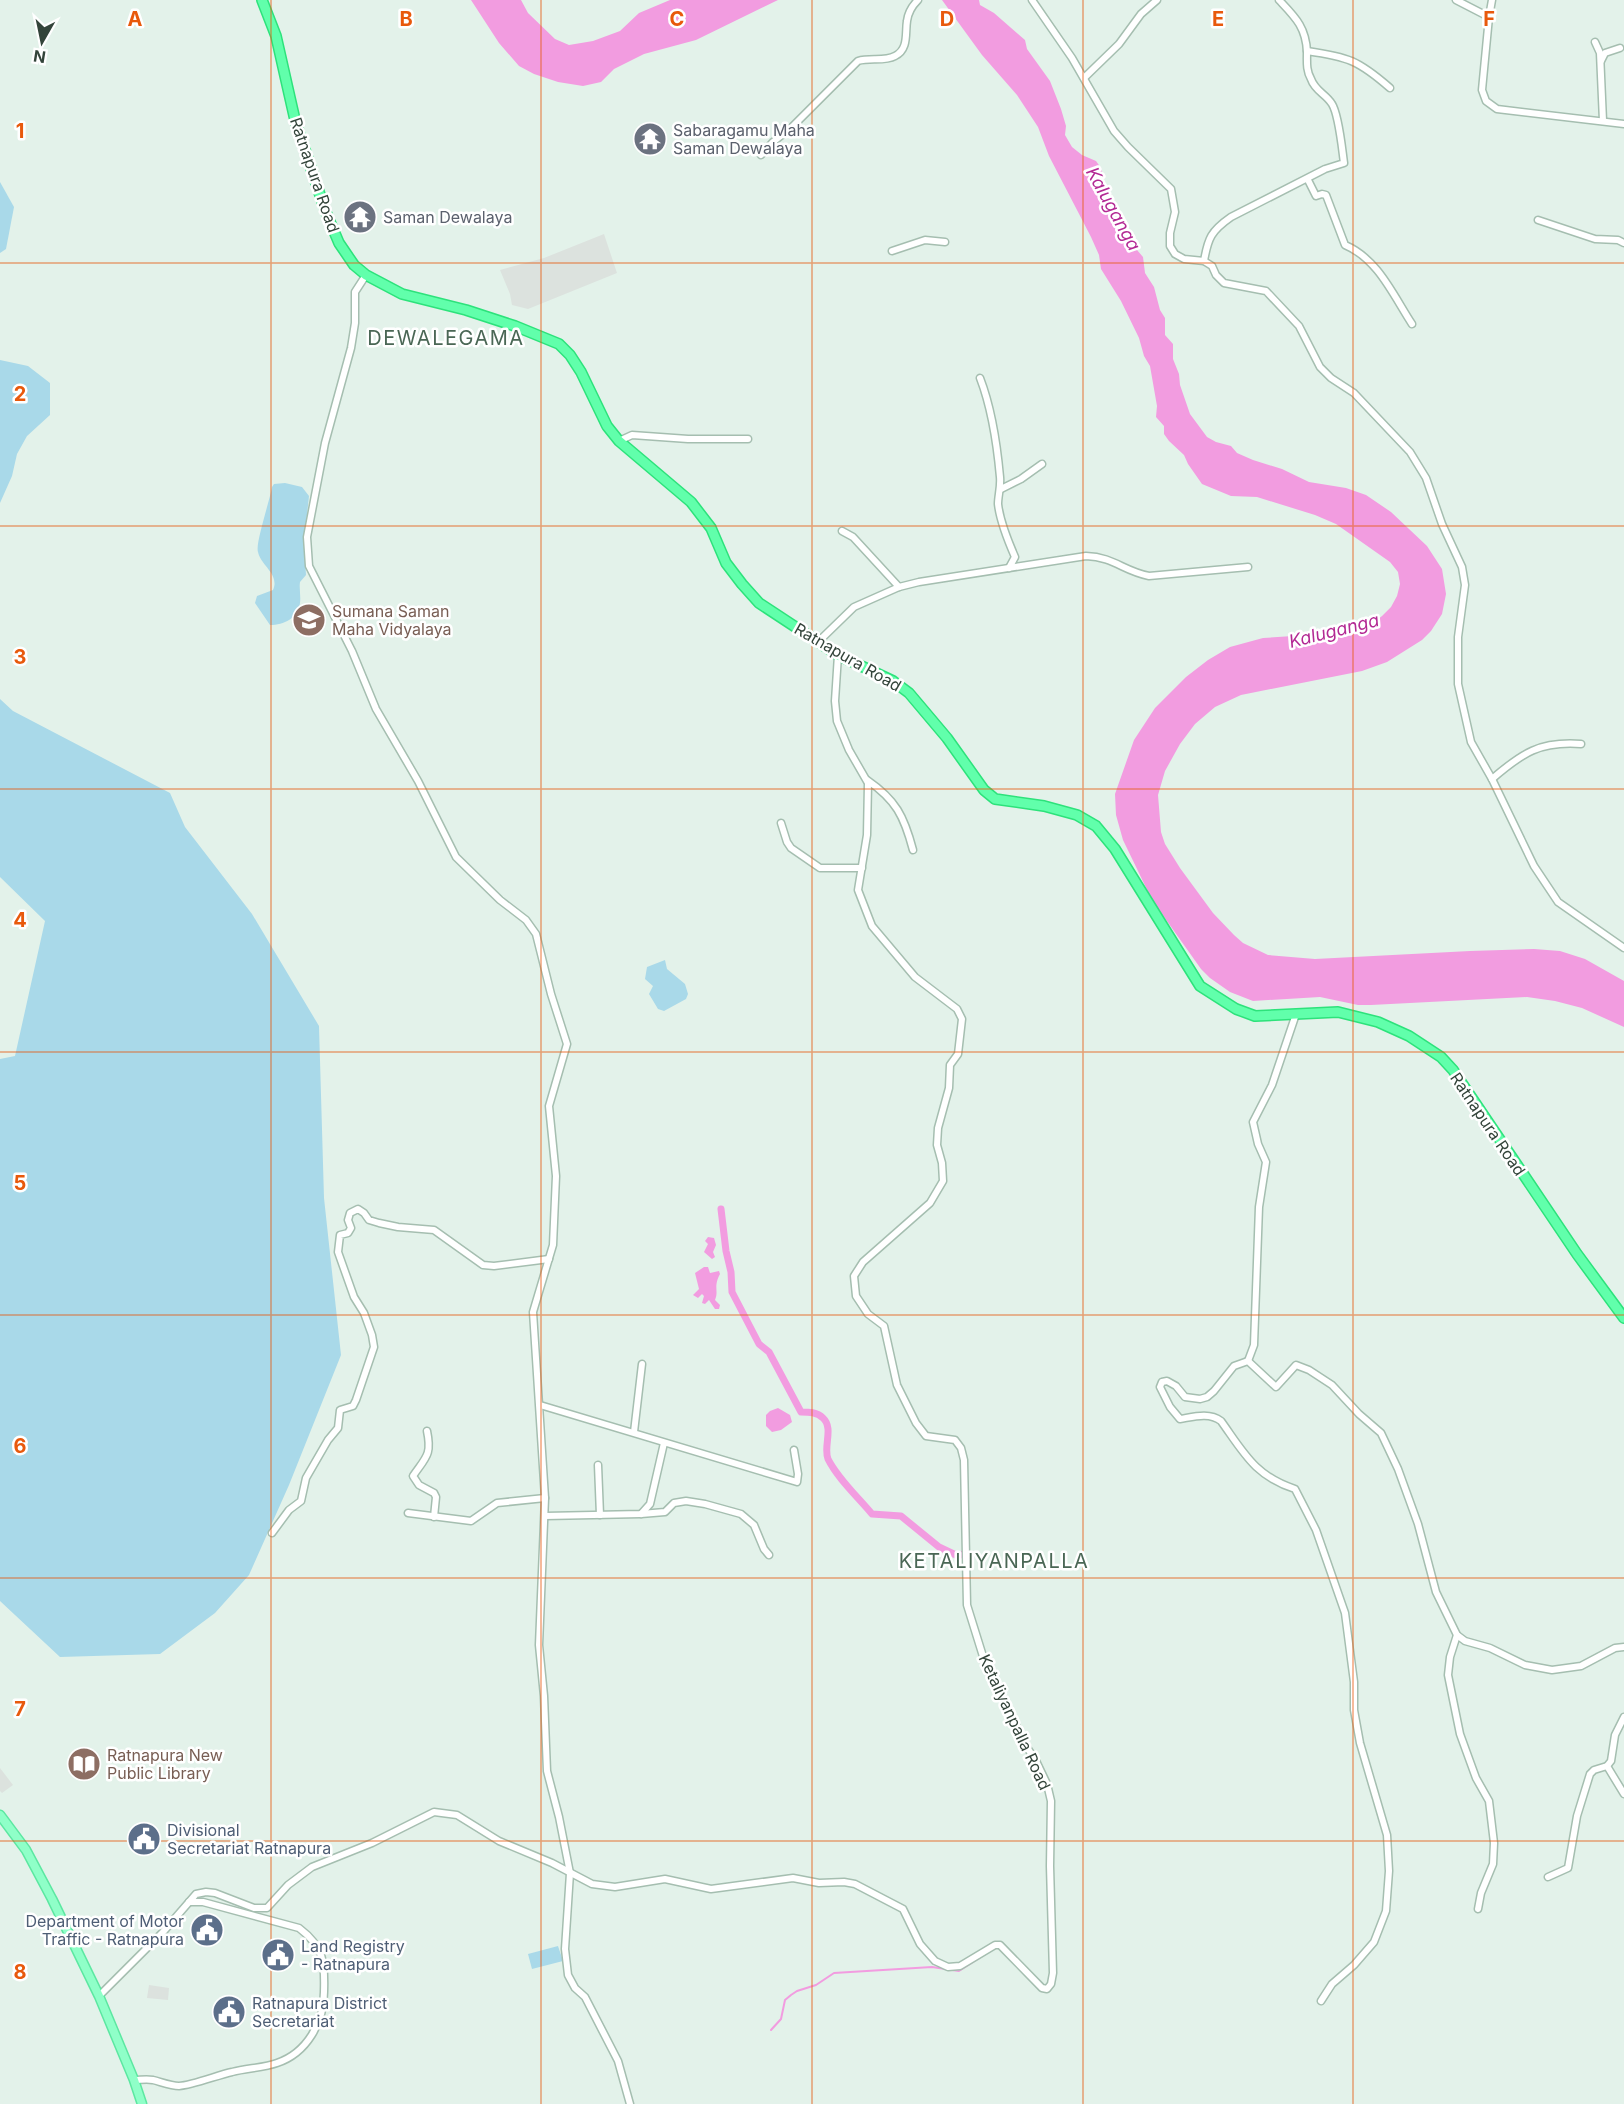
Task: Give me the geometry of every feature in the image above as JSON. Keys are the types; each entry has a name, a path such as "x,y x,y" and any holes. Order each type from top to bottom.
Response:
{"highway":[{"name":"Ratnapura Road","path":"262,0 276,36 295,120 325,210 339,243 354,265 402,294 495,319 559,344 570,355 581,372 607,426 619,441 691,502 711,528 726,563 759,603 838,655 893,681 909,693 947,738 984,790 996,799 1044,806 1077,815 1096,826 1115,849 1200,986 1236,1009 1256,1016 1338,1012 1378,1022 1409,1036 1441,1057 1453,1070 1576,1254 1624,1318"}],"main road":[{"path":"0,1815 26,1850 99,1996 142,2104"}],"street":[{"path":"761,154 792,127 858,61 869,57 882,59 897,56 904,47 910,10 918,0"},
{"path":"1032,0 1084,78 1114,131 1172,189 1175,212 1170,233 1170,246 1175,254 1184,259 1204,261 1212,266 1224,284 1266,291 1299,326 1320,367 1331,378 1354,393 1410,452 1426,478 1442,524 1462,567 1465,585 1458,637 1458,684 1471,742 1492,779 1534,866 1558,902 1624,948"},
{"path":"1084,78 1119,44 1141,14 1157,0"},
{"path":"1204,261 1207,244 1217,226 1325,170 1344,164 1332,104 1318,92 1307,69 1305,34 1297,20 1279,0"},
{"path":"1456,0 1489,17"},
{"path":"1492,0 1482,90 1486,101 1497,109 1624,124"},
{"path":"1595,42 1600,53 1603,121"},
{"path":"1600,65 1605,53 1620,48"},
{"path":"1307,51 1348,58 1372,72 1390,88"},
{"path":"1336,55 1345,52"},
{"path":"1308,180 1316,196 1326,195 1345,245 1358,250 1376,268 1412,324"},
{"path":"1538,220 1595,239 1618,240 1624,243"},
{"path":"892,251 925,240 945,242"},
{"path":"366,274 355,292 355,323 351,348 325,443 307,537 309,566 352,651 376,709 418,781 456,857 500,900 525,920 536,934 551,994 567,1044 549,1106 556,1176 553,1245 533,1312 545,1498 539,1645 547,1771 559,1816 570,1873 565,1949 568,1975 575,1988 585,1997 618,2061 630,2104"},
{"path":"980,378 987,397 1002,489 998,503 1007,541 1015,557 1008,569"},
{"path":"619,441 632,435 688,439 748,439"},
{"path":"1002,489 1022,479 1042,464"},
{"path":"842,531 853,537 899,587"},
{"path":"818,642 854,607 899,587 919,582 1086,556 1097,556 1113,561 1133,573 1149,576 1248,567"},
{"name":"Ketaliyanpalla Road","path":"189,1902 196,1894 206,1892 215,1893 254,1908 267,1908 288,1884 312,1867 372,1843 434,1812 457,1815 499,1841 552,1863 592,1884 615,1887 665,1879 711,1888 793,1878 819,1883 855,1884 903,1909 920,1944 935,1961 948,1967 960,1966 995,1944 1000,1945 1042,1988 1047,1989 1051,1984 1053,1973 1050,1866 1052,1801 1036,1761 986,1666 971,1621 965,1583 964,1460 961,1448 955,1440 926,1436 916,1424 897,1385 884,1326 868,1314 856,1296 854,1276 863,1262 930,1203 943,1181 942,1163 937,1145 949,1088 950,1065 958,1054 962,1019 957,1009 915,977 872,926 858,890 867,835 868,783 849,750 837,721 835,701 838,655"},
{"path":"1492,779 1526,753 1544,745 1561,742 1581,744"},
{"path":"866,780 884,792 893,802 906,824 913,850"},
{"path":"781,824 791,848 820,868 862,868"},
{"path":"1296,1014 1272,1085 1253,1122 1266,1162 1259,1207 1254,1345 1248,1361 1234,1366 1207,1397 1200,1399 1185,1397 1176,1386 1167,1381 1162,1382 1160,1387 1170,1407 1180,1419 1204,1415 1221,1420 1250,1461 1262,1473 1277,1483 1296,1489 1316,1530 1345,1613 1354,1682 1354,1710 1360,1743 1387,1835 1389,1871 1386,1911 1374,1942 1354,1965 1332,1984 1322,2001"},
{"path":"272,1533 289,1510 301,1501 306,1478 338,1428 340,1410 353,1406 356,1400 374,1347 364,1313 354,1297 338,1252 340,1235 348,1233 351,1228 348,1220 350,1213 358,1209 369,1220 379,1223 434,1230 483,1264 494,1266 549,1259"},
{"path":"1248,1361 1276,1387 1296,1365 1309,1370 1332,1385 1359,1414 1381,1433 1398,1468 1418,1524 1436,1592 1457,1635 1465,1641 1491,1648 1525,1665 1552,1670 1581,1666 1615,1648 1624,1647"},
{"path":"634,1432 642,1364"},
{"path":"540,1405 797,1482 798,1466 794,1450"},
{"path":"427,1431 429,1454 413,1476 419,1485 434,1493 434,1516"},
{"path":"641,1514 650,1504 664,1443"},
{"path":"598,1466 600,1515"},
{"path":"408,1513 471,1521 497,1503 545,1498"},
{"path":"545,1516 641,1514 665,1512 674,1503 686,1501 705,1504 741,1514 754,1525 769,1555"},
{"path":"1457,1635 1450,1657 1448,1675 1460,1734 1476,1778 1489,1801 1494,1843 1493,1864 1481,1893 1478,1909"},
{"path":"1548,1877 1568,1868 1577,1816 1590,1774 1594,1770 1607,1766 1611,1761 1615,1735 1624,1717"},
{"path":"1607,1766 1624,1794"},
{"path":"99,1996 163,1932 189,1902 203,1902 299,1928 312,1938 318,1947 325,1971 324,2004 317,2027 304,2046 289,2058 278,2063 235,2071 180,2086 149,2080 134,2080"}],"shaded area":[{"path":"0,182 14,207 6,249 0,253"},
{"path":"604,234 617,273 528,309 512,305 500,270 544,258"},
{"path":"0,360 28,366 50,383 50,415 27,436 17,454 12,476 0,503"},
{"path":"285,483 302,487 309,496 304,542 306,575 300,582 300,603 296,613 285,622 270,625 255,603 257,596 273,590 274,584 272,575 260,557 258,547 272,487 274,484"},
{"path":"0,699 13,711 170,793 185,827 252,914 319,1026 324,1198 341,1355 289,1485 249,1575 215,1613 160,1654 60,1657 0,1601 0,1059 15,1056 45,921 0,877"},
{"path":"665,960 667,969 685,984 688,994 686,999 664,1011 658,1009 649,994 653,986 645,979 647,967"},
{"path":"0,1768 13,1785 2,1793 0,1791"},
{"path":"558,1946 563,1961 532,1969 528,1954"},
{"path":"149,1985 169,1988 168,2000 147,1998"}],"water":[{"path":"471,0 521,0 528,13 555,39 569,45 593,41 620,31 639,13 670,0 778,0 696,40 644,54 614,69 601,82 583,86 558,82 519,66 499,43"},
{"name":"Kaluganga","path":"942,0 979,0 980,5 994,13 1025,40 1027,49 1050,81 1066,126 1065,135 1072,147 1082,155 1096,161 1101,168 1106,190 1119,211 1121,221 1137,250 1143,257 1145,273 1154,287 1160,310 1165,318 1165,335 1173,344 1173,359 1190,414 1207,437 1231,446 1237,453 1282,469 1309,482 1346,488 1366,495 1391,512 1427,546 1442,569 1446,594 1442,614 1422,640 1387,662 1362,671 1241,695 1215,707 1195,724 1180,744 1165,771 1158,795 1161,832 1165,844 1180,868 1213,913 1234,935 1243,943 1268,955 1315,959 1470,951 1534,949 1560,951 1585,959 1624,981 1624,1027 1582,1008 1527,997 1371,1005 1358,1005 1320,997 1253,1001 1230,992 1201,969 1152,900 1123,840 1116,815 1115,794 1134,740 1155,708 1186,677 1230,647 1263,638 1339,633 1372,624 1391,607 1397,596 1400,584 1398,572 1390,562 1336,524 1257,497 1231,496 1202,484 1184,455 1164,434 1164,426 1156,417 1157,406 1150,366 1144,356 1139,338 1121,301 1101,269 1099,255 1049,156 1038,127 1017,95 982,55"},
{"path":"708,1237 714,1238 716,1245 713,1252 715,1257 712,1259 704,1252 708,1244 705,1241"},
{"path":"708,1267 710,1273 719,1271 715,1300 720,1305 719,1309 715,1309 709,1300 705,1304 702,1303 704,1296 702,1294 698,1298 693,1295 699,1289 695,1273"},
{"path":"778,1408 790,1415 792,1422 781,1430 772,1432 766,1426 766,1415"}],"waterway":[{"path":"721,1209 732,1292 759,1344 769,1352 801,1412 816,1413 826,1422 828,1459 837,1474 872,1514 901,1516 939,1547 958,1556 963,1554"},
{"path":"771,2030 781,2019 785,2000 797,1991 816,1985 834,1973 932,1967 959,1971 987,1953"}],"place":[{"name":"Sabaragamu Maha Saman Dewalaya","path":"650,139"},
{"name":"Saman Dewalaya","path":"360,217"},
{"name":"Sumana Saman Maha Vidyalaya","path":"309,620"},
{"name":"Ratnapura New Public Library","path":"84,1764"},
{"name":"Divisional Secretariat Ratnapura","path":"144,1839"},
{"name":"Department of Motor Traffic - Ratnapura","path":"207,1930"},
{"name":"Land Registry - Ratnapura","path":"278,1955"},
{"name":"Ratnapura District Secretariat","path":"229,2012"}],"district":[{"name":"DEWALEGAMA","path":"446,338"},
{"name":"KETALIYANPALLA","path":"994,1561"}]}
